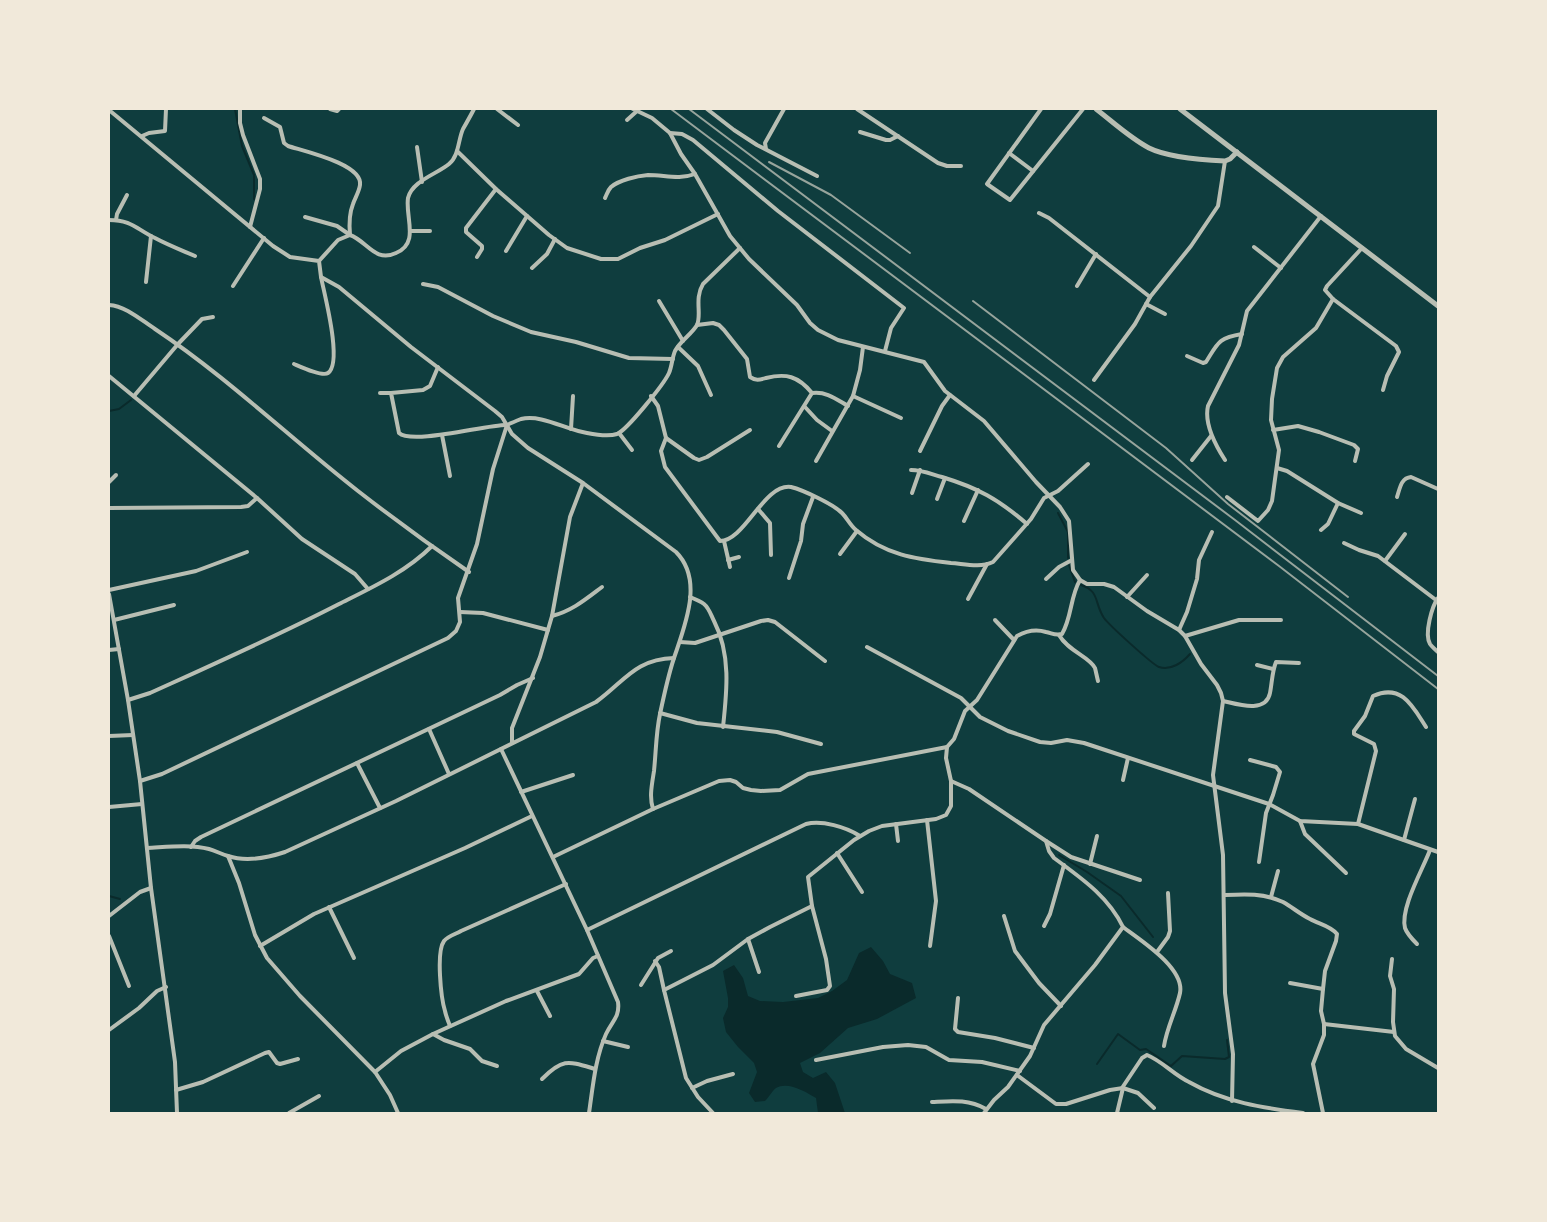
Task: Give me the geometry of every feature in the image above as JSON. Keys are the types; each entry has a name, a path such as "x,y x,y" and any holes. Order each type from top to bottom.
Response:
{"street":[{"path":"142,136 165,131 166,109"},
{"path":"240,109 240,123 243,134 260,179 260,189 250,227"},
{"path":"330,109 337,112 339,109"},
{"path":"305,217 337,226 356,237 380,256 395,254 406,247 410,231 408,199 414,188 453,160 463,130 474,109"},
{"path":"497,109 518,125"},
{"path":"707,109 734,130 817,176"},
{"path":"766,149 765,143 784,109"},
{"path":"857,109 938,163 948,166 961,166"},
{"path":"1041,109 986,184 1010,200 1083,109"},
{"path":"1096,109 1140,142 1155,150 1169,154 1224,161 1230,159 1237,152"},
{"path":"1180,109 1438,306"},
{"path":"109,110 250,227 290,257 319,261"},
{"path":"627,120 635,110 652,118 670,133 680,154 695,174 730,236 797,305 810,323 818,330 838,340 924,362 950,395 984,421 1060,507 1069,521 1073,570 1080,580 1093,585 1109,584 1147,611 1179,630 1185,636 1221,693 1223,701 1213,766 1221,831 1225,895 1225,993 1233,1054 1232,1101"},
{"path":"264,118 280,127 284,143 288,146 331,159 360,180 360,186 350,216 350,235"},
{"path":"860,132 886,140 898,136"},
{"path":"670,133 682,134 693,140 778,210 904,308 891,328 885,351"},
{"path":"417,147 422,182"},
{"path":"457,151 496,189 555,239 567,248 601,259 618,259 640,248 665,240 718,214"},
{"path":"1009,153 1033,171"},
{"path":"1094,380 1135,324 1150,296 1190,246 1218,206 1224,161"},
{"path":"605,198 612,186 637,177 647,175 682,178 695,174"},
{"path":"476,257 482,246 466,232 466,228 496,189"},
{"path":"116,220 117,214 127,195"},
{"path":"1039,213 1049,218 1150,296"},
{"path":"506,251 527,216"},
{"path":"1224,460 1211,436 1207,416 1208,406 1236,352 1247,311 1321,216"},
{"path":"109,220 134,224 151,236 195,256"},
{"path":"410,231 430,231"},
{"path":"294,364 323,375 331,370 334,341 319,261 338,240 350,235"},
{"path":"146,282 151,236"},
{"path":"233,286 264,238"},
{"path":"532,268 547,254 555,239"},
{"path":"1254,247 1281,268"},
{"path":"391,392 399,432 402,436 442,435 487,426 506,425 521,419 530,418 598,435 609,436 619,433 664,383 678,347 697,324 700,291 703,284 740,248"},
{"path":"1362,248 1327,286 1326,290 1333,299 1396,346 1399,352 1387,376 1383,390"},
{"path":"1077,286 1096,254"},
{"path":"321,277 339,287 410,347 495,411 512,434 528,448 583,483 676,552 687,566 690,596 680,642 660,713 651,796 653,809"},
{"path":"423,284 438,287 493,316 531,332 576,342 629,358 673,359"},
{"path":"1227,497 1258,521 1268,510 1272,500 1279,450 1273,430 1272,399 1276,368 1283,357 1316,328 1333,299"},
{"path":"659,301 682,341"},
{"path":"1146,304 1165,314"},
{"path":"109,305 124,308 178,344 357,490 469,572"},
{"path":"134,396 202,319 213,316"},
{"path":"697,324 713,323 719,325 745,354 750,377 759,380 785,375 792,377 812,394"},
{"path":"1187,356 1203,363 1206,362 1220,340 1242,334"},
{"path":"678,347 698,366 711,395"},
{"path":"816,461 853,396 860,370 863,347"},
{"path":"380,393 423,390 430,386 438,368"},
{"path":"109,376 257,498 302,539 355,574 368,589"},
{"path":"779,446 812,394 820,392 826,394 848,406"},
{"path":"920,451 942,406 950,395"},
{"path":"571,429 573,396"},
{"path":"652,396 658,406 666,438 661,451 665,467 709,523 718,538 724,541"},
{"path":"853,396 901,418"},
{"path":"805,407 817,420 832,431"},
{"path":"140,781 162,774 448,638 456,631 460,622 458,598 469,572 477,544 493,469 506,425"},
{"path":"1273,430 1298,426 1354,445 1358,448 1355,461"},
{"path":"666,438 699,460 706,458 750,430"},
{"path":"619,433 632,450"},
{"path":"442,435 450,476"},
{"path":"1192,460 1211,436"},
{"path":"724,541 742,527 775,492 788,487 797,489 836,508 856,531 890,552 901,556 978,566 992,562 1027,524 1044,498 1058,491 1088,464"},
{"path":"1277,468 1287,471 1338,503 1361,512"},
{"path":"911,470 920,470 978,490 1010,509 1027,524"},
{"path":"912,493 920,470"},
{"path":"109,482 116,475"},
{"path":"1397,497 1403,480 1411,477 1438,489"},
{"path":"937,499 945,478"},
{"path":"512,743 512,728 532,678 552,616 570,517 583,483"},
{"path":"964,521 978,490"},
{"path":"789,578 801,541 803,524 813,497"},
{"path":"109,508 241,507 248,506 257,498"},
{"path":"1321,530 1328,524 1338,503"},
{"path":"758,508 770,523 771,555"},
{"path":"840,554 856,531"},
{"path":"1179,630 1187,612 1197,579 1199,560 1212,532"},
{"path":"1385,561 1405,534"},
{"path":"724,541 730,567"},
{"path":"1344,543 1372,553 1437,599 1433,606 1428,632 1430,644 1438,652"},
{"path":"128,700 150,693 292,629 412,564 432,546"},
{"path":"109,590 196,571 247,552"},
{"path":"728,560 740,557"},
{"path":"1046,579 1059,567 1072,560"},
{"path":"968,599 987,564"},
{"path":"1127,596 1147,575"},
{"path":"1059,635 1064,631 1069,619 1080,580"},
{"path":"552,616 575,608 602,587"},
{"path":"109,594 140,781 151,888 175,1062 177,1113"},
{"path":"690,596 704,604 708,609 721,635 726,676 723,727"},
{"path":"114,620 174,605"},
{"path":"460,612 483,612 548,630"},
{"path":"680,642 695,643 768,620 775,622 825,661"},
{"path":"995,620 1014,640"},
{"path":"1185,636 1239,620 1281,620"},
{"path":"796,996 827,990 830,986 826,959 812,906 808,877 860,836 882,826 942,817 949,812 951,806 951,781 946,758 947,747 954,739 963,715 977,700 1014,640 1028,631 1059,635 1067,647 1091,663 1095,668 1098,680"},
{"path":"867,647 961,698 980,717 1025,738 1051,743 1076,741 1269,804 1300,821 1358,824 1438,852"},
{"path":"109,650 119,648"},
{"path":"147,848 191,847 209,849 228,856 253,859 271,857 285,852 380,808 596,702 607,694 620,680 643,665 652,661 674,658"},
{"path":"1223,701 1237,705 1253,706 1265,703 1270,696 1275,664 1278,662 1299,663"},
{"path":"1257,666 1274,668"},
{"path":"191,847 201,837 532,678"},
{"path":"1358,824 1376,751 1374,744 1354,734 1354,731 1365,716 1373,696 1380,693 1404,696 1426,727"},
{"path":"660,713 697,723 777,732 821,744"},
{"path":"429,729 449,774"},
{"path":"109,736 133,734"},
{"path":"553,857 653,809 725,780 736,782 743,788 751,790 780,790 808,774 947,747"},
{"path":"501,749 566,884 618,1002 618,1014 604,1041 595,1069 589,1113"},
{"path":"1123,780 1128,758"},
{"path":"1250,760 1279,769 1280,772 1266,813 1259,862"},
{"path":"357,763 380,808"},
{"path":"521,792 572,775"},
{"path":"951,781 969,789 1070,857 1140,880"},
{"path":"1404,840 1415,799"},
{"path":"109,807 142,804"},
{"path":"260,946 300,920 456,852 532,816"},
{"path":"926,820 936,901 930,946"},
{"path":"1300,821 1305,834 1346,873"},
{"path":"587,930 806,824 823,823 860,836"},
{"path":"896,824 898,841"},
{"path":"1090,864 1097,836"},
{"path":"1046,841 1049,851 1102,896 1113,909 1123,927 1157,952 1172,969 1180,984 1180,991 1167,1030 1164,1046"},
{"path":"1417,944 1405,929 1405,923 1410,896 1430,850"},
{"path":"837,853 862,892"},
{"path":"228,856 260,946 276,969 300,996 375,1072 390,1095 398,1113"},
{"path":"1044,926 1050,914 1064,865"},
{"path":"1271,897 1278,871"},
{"path":"450,1026 443,998 440,958 443,942 461,931 566,884"},
{"path":"109,916 140,892 151,888"},
{"path":"1157,952 1168,938 1170,931 1168,893"},
{"path":"1225,895 1250,894 1271,897 1336,932 1336,941 1325,970 1321,1010 1324,1024 1322,1042 1312,1064 1323,1113"},
{"path":"664,990 712,965 748,939 812,906"},
{"path":"329,907 354,958"},
{"path":"1004,916 1016,951 1039,983 1061,1006"},
{"path":"932,1102 966,1101 976,1103 985,1111 1008,1087 1030,1056 1044,1025 1096,965 1123,927"},
{"path":"109,936 129,986"},
{"path":"748,939 759,972"},
{"path":"641,985 655,961 671,950"},
{"path":"375,1072 401,1051 433,1034 506,1001 579,974 593,958 598,956"},
{"path":"1392,959 1390,976 1394,989 1394,1032 1400,1044 1406,1049 1438,1068"},
{"path":"655,961 659,967 686,1078 713,1113"},
{"path":"1290,983 1323,989"},
{"path":"109,1030 135,1012 157,991 166,988"},
{"path":"537,990 550,1016"},
{"path":"958,998 955,1029 958,1032 995,1038 1034,1048"},
{"path":"1324,1024 1394,1032"},
{"path":"433,1034 470,1049 482,1061 497,1066"},
{"path":"604,1041 628,1047"},
{"path":"816,1060 882,1047 908,1045 926,1047 948,1060 982,1062 1018,1073 1056,1104 1060,1105 1123,1088 1138,1093 1154,1108"},
{"path":"176,1090 203,1082 265,1053 269,1052 277,1063 280,1064 298,1059"},
{"path":"1117,1113 1123,1088 1142,1058 1147,1056 1187,1082 1232,1101 1303,1113"},
{"path":"542,1080 554,1068 567,1063 575,1063 595,1069"},
{"path":"692,1088 707,1081 733,1074"},
{"path":"290,1113 319,1096"}],"water":[{"path":"871,947 883,961 890,974 912,983 916,998 877,1019 848,1028 820,1053 800,1063 803,1072 813,1078 826,1072 835,1083 845,1113 818,1113 816,1098 797,1088 786,1086 776,1088 765,1101 755,1102 749,1093 757,1072 754,1063 726,1032 723,1018 728,1007 728,998 723,971 734,965 743,978 748,996 760,1001 783,1002 818,998 847,980 859,953"}],"waterway":[{"path":"235,109 242,146 254,175 254,199"},
{"path":"109,411 119,409 131,400"},
{"path":"1058,513 1068,532 1068,558"},
{"path":"1069,565 1075,582"},
{"path":"1081,585 1094,594 1104,618 1155,665 1163,668 1172,667 1190,654"},
{"path":"1059,855 1121,896 1153,937"},
{"path":"109,896 120,899"},
{"path":"1097,1064 1118,1034 1140,1050 1146,1049 1171,1066 1182,1056 1225,1059 1229,1057 1227,1040"}],"railway":[{"path":"671,109 1279,566 1438,689"},
{"path":"689,109 1235,520 1438,676"},
{"path":"769,162 831,195 910,253"},
{"path":"973,301 1166,448 1228,504 1348,597"}]}
